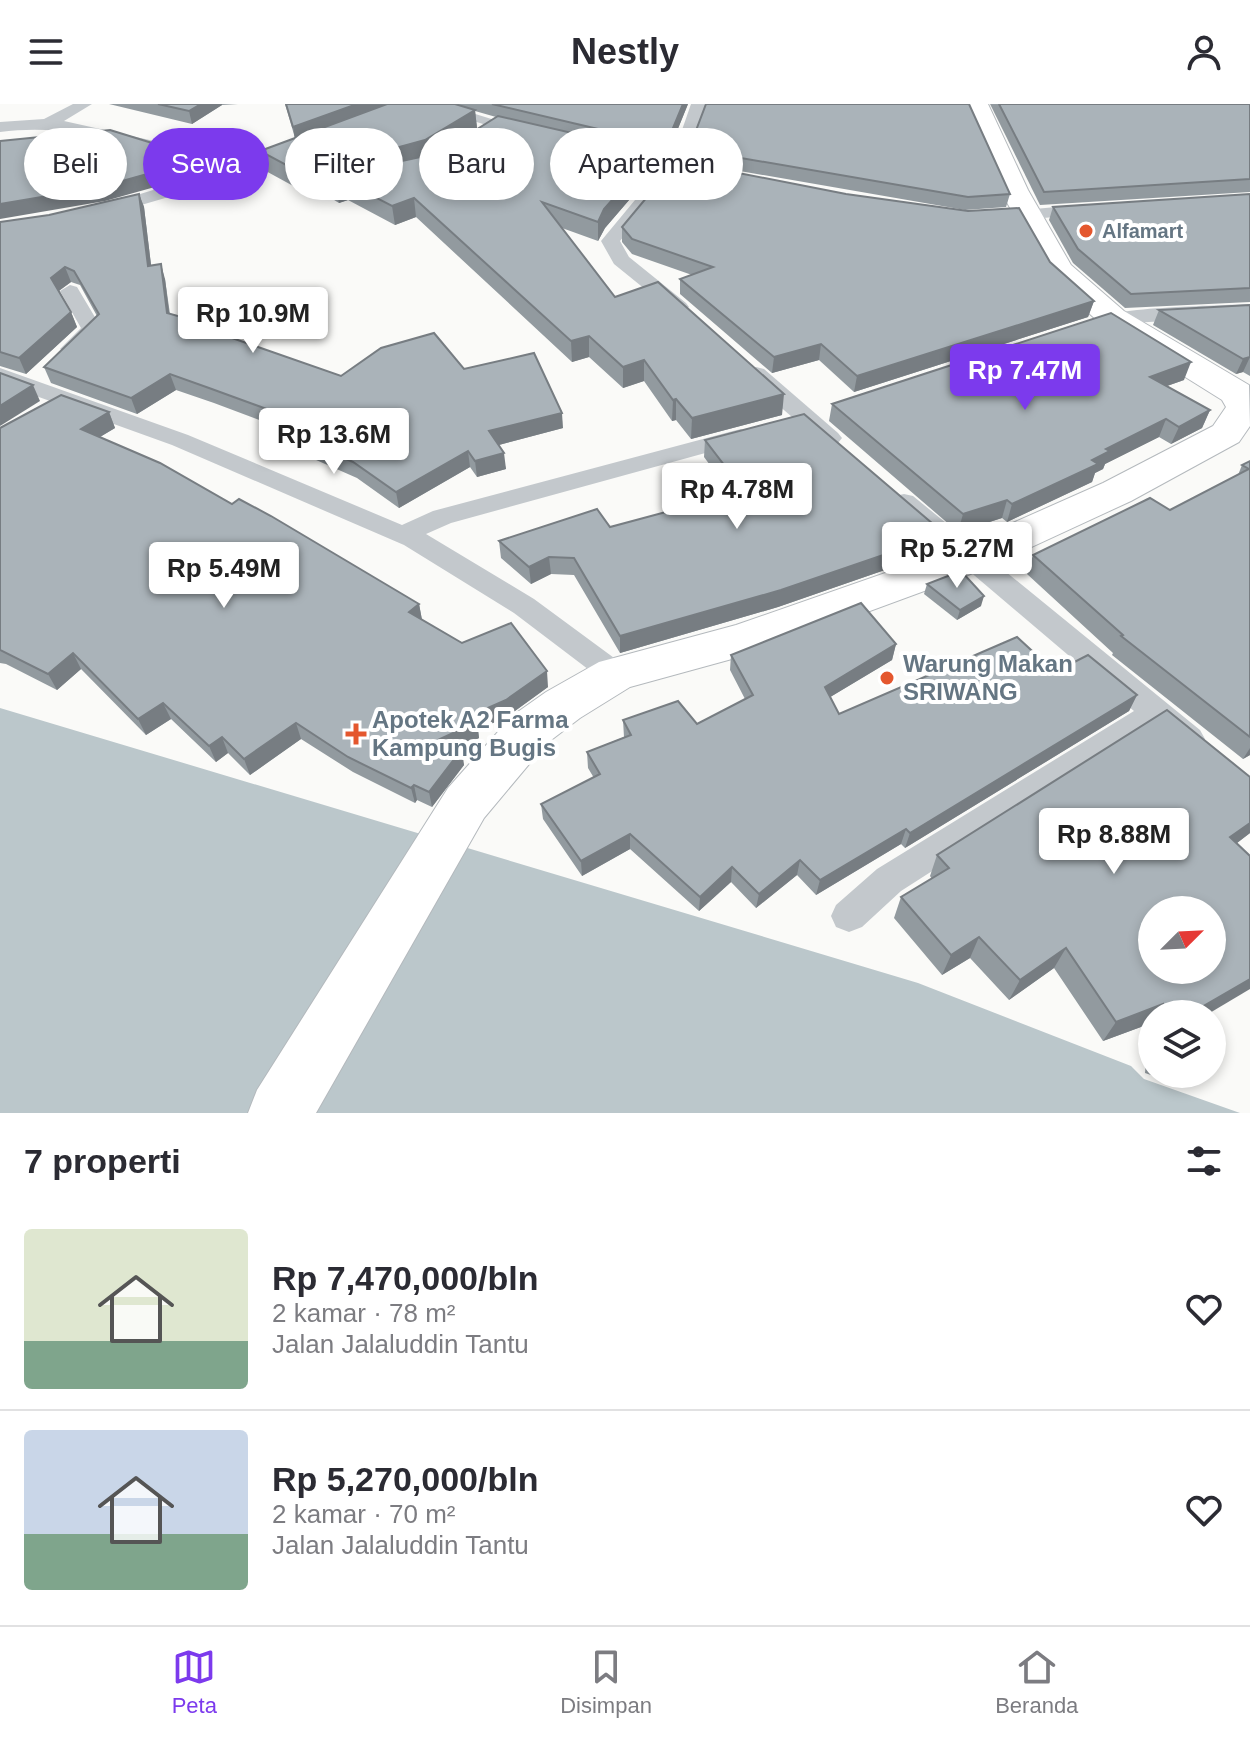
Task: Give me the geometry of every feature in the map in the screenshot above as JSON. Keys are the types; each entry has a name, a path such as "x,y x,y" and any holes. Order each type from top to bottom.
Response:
{"highway":[{"path":"280,1113 466,803 529,730 615,674 745,639 969,559 1117,492 1226,434 1243,412 1243,396 1097,323 1059,270 1026,213 976,104"}],"street":[{"path":"47,124 84,104"},
{"path":"426,104 540,136"},
{"path":"692,318 621,260 610,241 648,191 676,168 699,104"},
{"path":"0,127 47,124 143,144"},
{"path":"87,215 143,199"},
{"path":"984,218 1100,208"},
{"path":"29,387 92,329 70,291"},
{"path":"1097,323 1250,310"},
{"path":"736,357 853,458"},
{"path":"0,375 225,457 413,539 524,606 615,674"},
{"path":"38,415 63,399"},
{"path":"413,539 412,530 442,517 833,410"},
{"path":"887,488 1203,750"},
{"path":"849,916 889,880 1157,712"}],"shaded area":[{"path":"0,708 918,983 1131,1066 1138,1073 1138,1088 1169,1088 1240,1113 0,1113"}],"building":[{"path":"158,104 201,104 189,111"},
{"path":"286,104 357,104 293,127"},
{"path":"387,104 455,104 475,110 445,128 419,128 419,142 403,146 403,128 322,128"},
{"path":"492,104 683,104 673,128 594,128"},
{"path":"706,104 969,104 1010,194 968,197 743,158 743,128 697,128"},
{"path":"999,104 1250,104 1250,179 1044,192"},
{"path":"498,116 550,128 550,200 612,200 598,222 542,202 615,297 658,282 784,394 692,418 676,399 673,400 644,360 623,367 589,336 571,341 414,198 392,206 380,200 403,200 403,161 419,157 419,200 534,200 534,128 479,128"},
{"path":"127,135 143,140 143,175 127,180"},
{"path":"24,139 24,200 0,204 0,141"},
{"path":"285,142 285,164 269,156 269,148"},
{"path":"743,174 846,194 968,211 1019,208 1050,262 1094,301 857,376 821,344 774,357 680,279 713,267 632,239 622,227 644,200 743,200"},
{"path":"139,194 148,266 161,264 167,313 224,329 215,332 341,376 381,348 434,333 464,369 534,353 562,413 489,431 504,453 475,461 468,451 396,492 353,462 268,425 283,415 170,374 131,398 44,367 99,314 74,271 65,267 51,278 71,312 19,358 0,352 0,222 127,200 127,197"},
{"path":"1250,194 1250,288 1131,294 1078,249 1053,207"},
{"path":"1250,305 1250,357 1243,359 1159,310"},
{"path":"1111,313 1191,362 1150,377 1210,410 1179,427 1166,419 1106,449 1110,451 1092,460 1098,464 1012,504 1007,500 963,514 832,404"},
{"path":"0,373 33,385 0,406"},
{"path":"61,395 109,412 81,429 160,463 232,504 239,499 271,516 419,604 409,612 462,643 511,623 547,671 506,700 472,715 477,722 440,739 462,749 429,792 414,785 411,788 348,757 296,723 244,759 222,737 209,746 163,703 138,719 73,653 48,674 0,650 0,428"},
{"path":"804,414 933,524 926,527 936,537 781,590 620,636 574,558 549,557 529,567 499,541 597,509 610,527 744,491 705,440"},
{"path":"1250,461 1250,737 1121,636 1033,555 1150,498 1170,510 1249,469 1242,465"},
{"path":"961,571 984,596 960,610 927,584"},
{"path":"861,603 896,644 825,687 839,714 1017,637 1055,672 1088,655 1137,695 910,833 906,829 820,880 800,860 759,894 732,867 700,897 630,834 581,861 541,804 600,774 587,752 631,735 623,720 678,701 697,724 753,695 731,655"},
{"path":"1167,710 1250,777 1250,823 1230,837 1250,856 1250,979 1214,1000 1138,1000 1138,1014 1116,1022 1066,948 1020,980 979,937 951,955 901,897 949,868 937,855"}],"place":[{"name":"Alfamart","path":"1086,231"},
{"name":"Warung Makan SRIWANG","path":"887,678"},
{"name":"Apotek A2 Farma Kampung Bugis","path":"356,734"}]}
